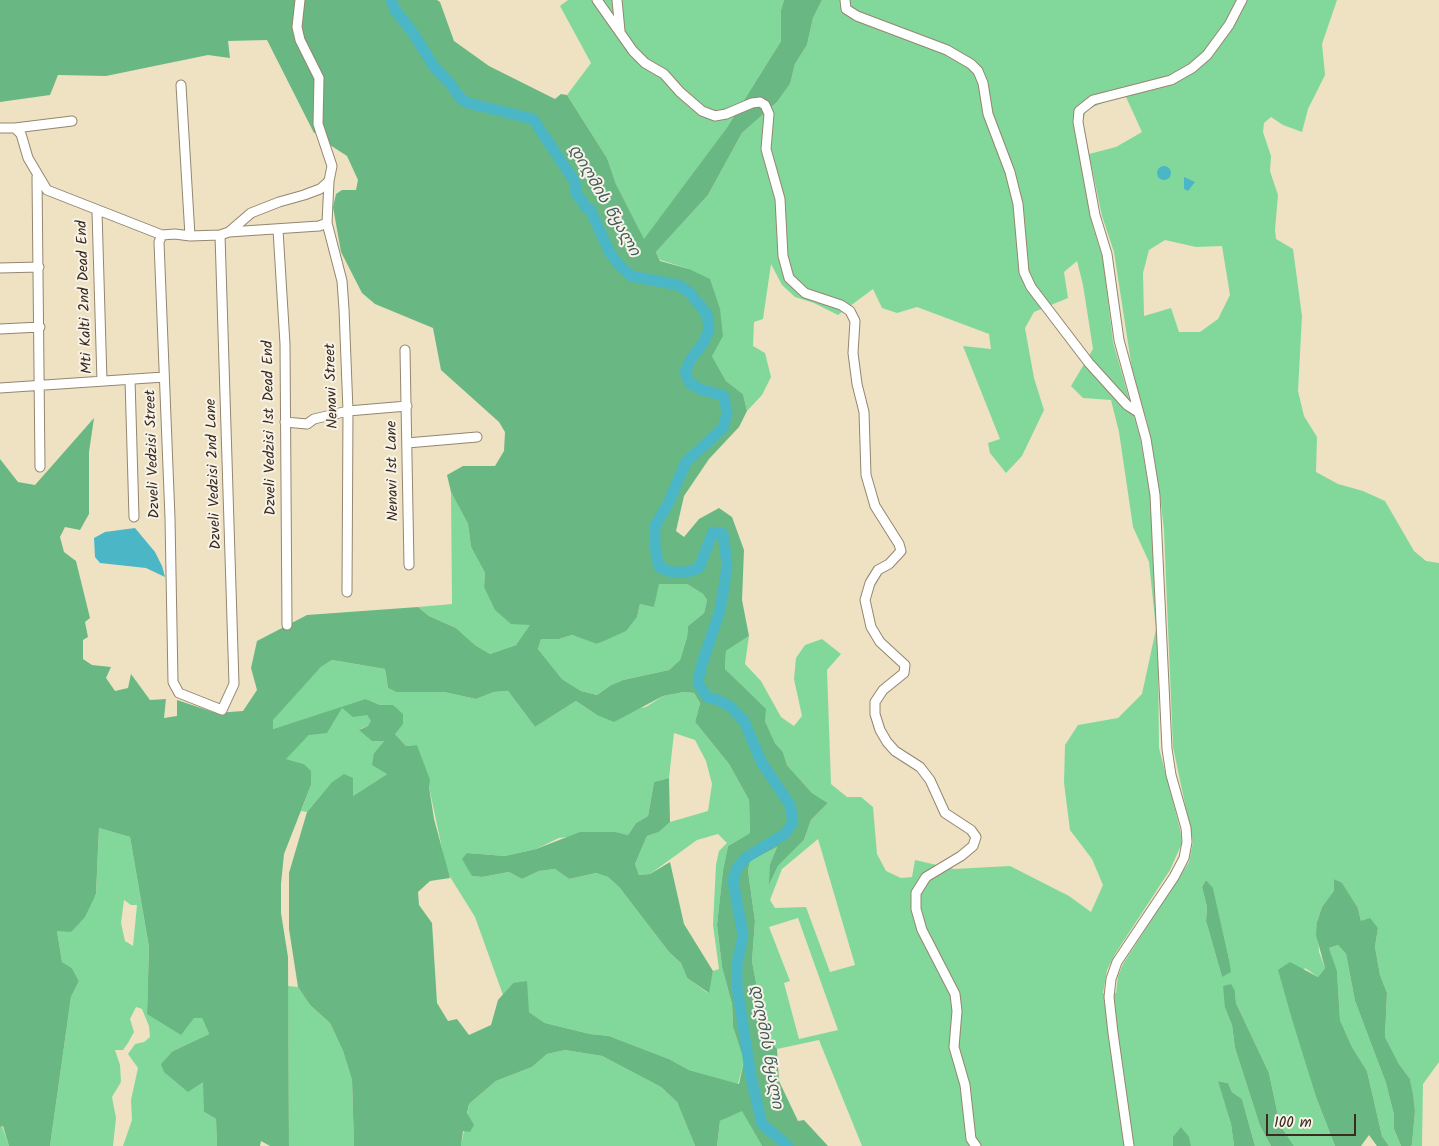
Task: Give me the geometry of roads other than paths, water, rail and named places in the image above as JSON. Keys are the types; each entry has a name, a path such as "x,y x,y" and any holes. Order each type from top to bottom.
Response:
{"street":[{"path":"225,234 251,213 279,202 304,196 320,189 328,181 332,166 318,124 319,78 300,40 297,27 300,0"},
{"path":"597,0 633,51 645,63 664,74 702,112 716,116 726,114 752,103 760,102 765,105 769,114 766,149 780,198 783,256 788,278 805,293 841,305 850,311 855,321 853,353 857,384 864,412 866,475 875,506 899,544 901,551 889,564 878,570 870,583 865,600 872,627 880,642 905,665 904,673 883,690 875,702 875,714 880,730 887,742 895,751 920,767 930,780 945,813 971,830 976,837 973,846 961,856 926,877 916,893 916,909 922,930 955,994 957,1011 954,1047 965,1085 971,1139 976,1146"},
{"path":"616,0 620,31"},
{"path":"845,0 846,9 857,16 947,50 971,64 978,71 983,83 988,114 1010,172 1018,204 1024,272 1031,287 1090,363 1127,405 1138,412"},
{"path":"1130,1146 1113,1033 1109,997 1111,979 1117,962 1174,877 1184,858 1186,828 1171,775 1167,749 1155,495 1146,439 1120,340 1107,254 1095,215 1078,122 1079,111 1093,100 1171,80 1192,68 1207,55 1229,24 1242,0"},
{"path":"181,84 190,236"},
{"path":"0,128 72,121"},
{"path":"15,128 21,134 37,177 47,190 97,212 162,236 278,230 319,226 327,223"},
{"path":"37,177 41,386 40,467"},
{"name":"Nenavi Street","path":"328,181 327,223 342,280 348,411 347,592"},
{"name":"Mti Kalti 2nd Dead End","path":"97,212 102,381"},
{"name":"Dzveli Vedzisi 1st Dead End","path":"278,230 284,344 287,625"},
{"name":"Dzveli Vedzisi 2nd Lane","path":"222,710 234,684 225,234"},
{"name":"Dzveli Vedzisi Street","path":"162,236 157,253 170,518 173,682 179,693 222,710"},
{"path":"0,268 39,267"},
{"path":"0,328 40,327"},
{"path":"405,350 407,406"},
{"path":"0,388 164,377"},
{"path":"130,379 134,517"},
{"name":"Nenavi 1st Lane","path":"285,422 307,424 314,419 348,411 407,406 409,565"},
{"path":"407,443 477,437"}],"water":[{"path":"1161,166 1167,166 1171,173 1167,180 1161,180 1157,176 1157,170"},
{"path":"1184,177 1195,182 1188,191 1184,189"},
{"path":"135,528 155,552 165,577 146,568 100,563 95,557 94,538 105,532"}],"waterway":[{"name":"დიღმის წყალი","path":"391,0 395,10 411,30 435,68 450,83 460,98 468,103 533,119 575,182 576,194 582,200 585,207 590,209 610,253 620,266 631,276 678,285 689,292 707,314 709,329 704,342 691,359 685,372 690,383 700,389 724,396 727,413 723,428 686,462 668,504 655,526 655,547 659,567 672,572 687,572 699,568 713,532 723,534 727,564 724,587 720,610 701,667 698,683 707,697 731,707 744,721 762,763 790,805 793,822 785,834 747,857 737,868 733,881 743,935 737,965 737,986 751,1077 762,1124 788,1146"}]}
